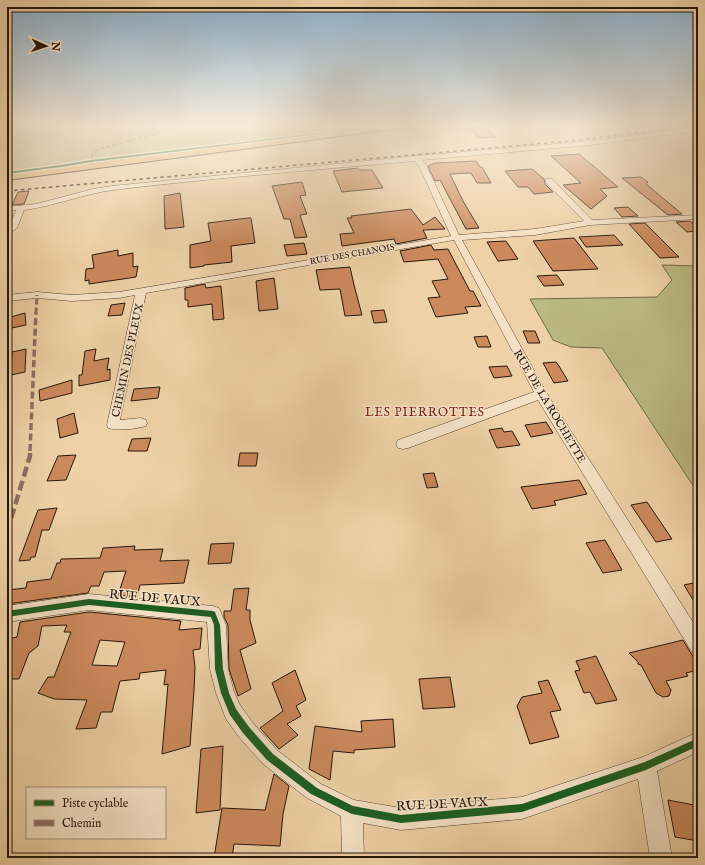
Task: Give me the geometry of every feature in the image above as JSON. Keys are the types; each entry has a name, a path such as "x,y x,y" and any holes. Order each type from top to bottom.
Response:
{"main road":[{"path":"7,176 100,164"}],"street":[{"path":"7,209 49,203 93,191 112,188 351,164"},
{"name":"RUE DE LA ROCHETTE","path":"421,164 456,237 541,394 698,646"},
{"path":"548,181 590,223"},
{"path":"13,228 22,208"},
{"name":"RUE DES CHANOIS","path":"7,298 37,295 85,297 141,292 456,237 535,232 590,223 698,217"},
{"name":"CHEMIN DES PLEUX","path":"141,292 113,425 141,423"},
{"path":"403,444 541,394"},
{"name":"RUE DE VAUX","path":"7,614 89,602 214,614 218,624 220,669 224,692 233,712 246,730 270,757 314,791 352,810 401,819 522,808 646,766 698,742"},
{"path":"646,766 661,858"},
{"path":"352,810 353,858"}],"shaded area":[{"path":"7,164 68,164 7,172"},
{"path":"662,265 698,266 698,493 602,348 571,347 553,340 530,299 657,297 672,280"}],"building":[{"path":"432,164 478,164 482,167 491,183 477,183 471,173 450,174 463,201 479,228 466,229 440,180 435,181 428,166"},
{"path":"560,164 591,164 618,187 600,189 607,196 591,209 563,185 581,183"},
{"path":"358,168 360,170 372,170 383,188 342,192 333,171"},
{"path":"532,169 544,179 545,184 553,192 534,194 528,187 518,187 505,171"},
{"path":"641,177 648,182 646,184 682,214 668,215 622,178"},
{"path":"302,182 306,195 300,196 307,214 300,215 307,237 295,238 290,219 284,219 272,186"},
{"path":"29,191 24,204 12,205 18,192"},
{"path":"180,193 184,227 165,229 164,196"},
{"path":"628,207 638,216 622,217 614,208"},
{"path":"411,209 423,225 435,217 445,229 423,230 427,238 396,244 394,239 342,246 340,234 354,233 347,218 352,218 351,216"},
{"path":"251,218 255,243 231,246 232,262 190,268 190,245 211,241 208,223"},
{"path":"690,221 698,228 698,231 687,232 676,222"},
{"path":"645,223 679,257 660,258 629,224"},
{"path":"614,235 623,245 586,247 579,237"},
{"path":"574,238 598,269 553,271 533,241"},
{"path":"506,241 518,259 498,261 487,242"},
{"path":"304,243 307,254 287,256 284,245"},
{"path":"431,245 434,250 448,249 470,291 473,291 481,306 465,307 468,313 436,317 428,298 440,297 432,281 448,279 438,259 404,262 400,251"},
{"path":"118,250 118,256 133,253 133,267 138,266 136,277 89,284 89,280 85,281 86,269 94,268 92,255"},
{"path":"350,267 362,315 345,316 340,289 320,290 316,270"},
{"path":"557,275 564,285 544,286 537,276"},
{"path":"274,278 278,309 259,311 256,281"},
{"path":"205,284 206,288 221,286 224,319 213,320 212,304 188,307 188,300 185,300 185,288"},
{"path":"125,303 122,315 108,316 111,305"},
{"path":"384,310 387,322 374,323 371,311"},
{"path":"25,313 26,325 7,329 7,318"},
{"path":"523,331 535,331 540,343 528,343"},
{"path":"487,336 491,347 478,347 474,337"},
{"path":"26,349 25,372 11,375 12,352"},
{"path":"96,349 94,361 109,358 107,370 110,369 110,380 79,386 79,375 82,375 85,351"},
{"path":"556,362 568,381 554,383 543,363"},
{"path":"507,366 512,376 494,378 489,367"},
{"path":"72,380 72,393 40,401 39,390"},
{"path":"160,387 158,398 131,401 134,389"},
{"path":"74,413 78,433 60,438 57,419"},
{"path":"546,422 553,433 531,437 525,425"},
{"path":"502,428 504,432 512,431 520,445 497,448 489,430"},
{"path":"151,438 147,451 128,451 132,439"},
{"path":"240,453 258,453 256,466 238,466"},
{"path":"76,455 66,480 47,481 58,456"},
{"path":"434,473 438,487 427,488 423,474"},
{"path":"579,480 587,494 554,501 556,505 532,509 521,487"},
{"path":"647,502 672,539 656,542 631,505"},
{"path":"57,508 49,530 42,530 35,557 31,557 30,560 19,561 38,510"},
{"path":"605,540 622,570 603,573 586,543"},
{"path":"234,543 231,563 208,564 211,544"},
{"path":"135,546 134,550 163,549 160,561 189,560 184,583 140,585 137,597 118,595 126,571 104,572 99,586 91,586 88,593 7,604 7,590 26,588 27,582 51,579 57,563 60,563 61,559 100,558 103,548"},
{"path":"698,582 698,608 684,585"},
{"path":"249,588 246,610 250,610 250,620 256,643 240,650 251,689 238,696 229,669 228,625 224,617 224,611 231,611 234,589"},
{"path":"89,612 181,621 179,630 202,628 200,649 193,650 195,667 190,746 162,754 168,684 164,685 166,670 140,673 139,679 120,681 112,712 101,712 96,728 76,729 87,700 54,699 38,693 48,677 54,677 71,632 64,632 67,625 42,626 38,646 29,653 19,679 7,679 7,639 17,637 20,622","holes":["100,640 125,642 117,666 92,665"]},
{"path":"683,640 698,665 698,670 686,673 688,676 666,681 671,690 669,696 663,697 656,693 641,665 638,664 638,662 629,653"},
{"path":"596,656 617,700 596,704 590,692 584,693 575,671 580,670 576,661"},
{"path":"295,670 306,700 296,706 301,716 287,724 298,735 279,749 260,728 283,711 272,683"},
{"path":"450,677 455,707 423,709 419,679"},
{"path":"548,680 561,710 550,712 559,737 530,744 517,706 522,697 542,693 538,682"},
{"path":"393,719 395,747 354,750 354,753 333,751 330,780 309,769 315,726 362,732 361,721"},
{"path":"223,746 220,810 196,813 201,749"},
{"path":"274,774 289,786 283,814 280,846 234,844 232,858 214,858 222,808 265,810"},
{"path":"668,800 694,805 698,824 698,841 675,837"}],"railway":[{"path":"7,191 306,164"}],"marked path":[{"path":"7,532 30,456 37,295"}],"cycle path":[{"path":"7,173 71,164"},
{"path":"7,614 89,602 213,614 217,625 219,669 225,693 233,712 246,730 270,757 314,791 352,810 401,819 522,808 646,766 698,742"}],"district":[{"name":"LES PIERROTTES","path":"425,412"}]}
